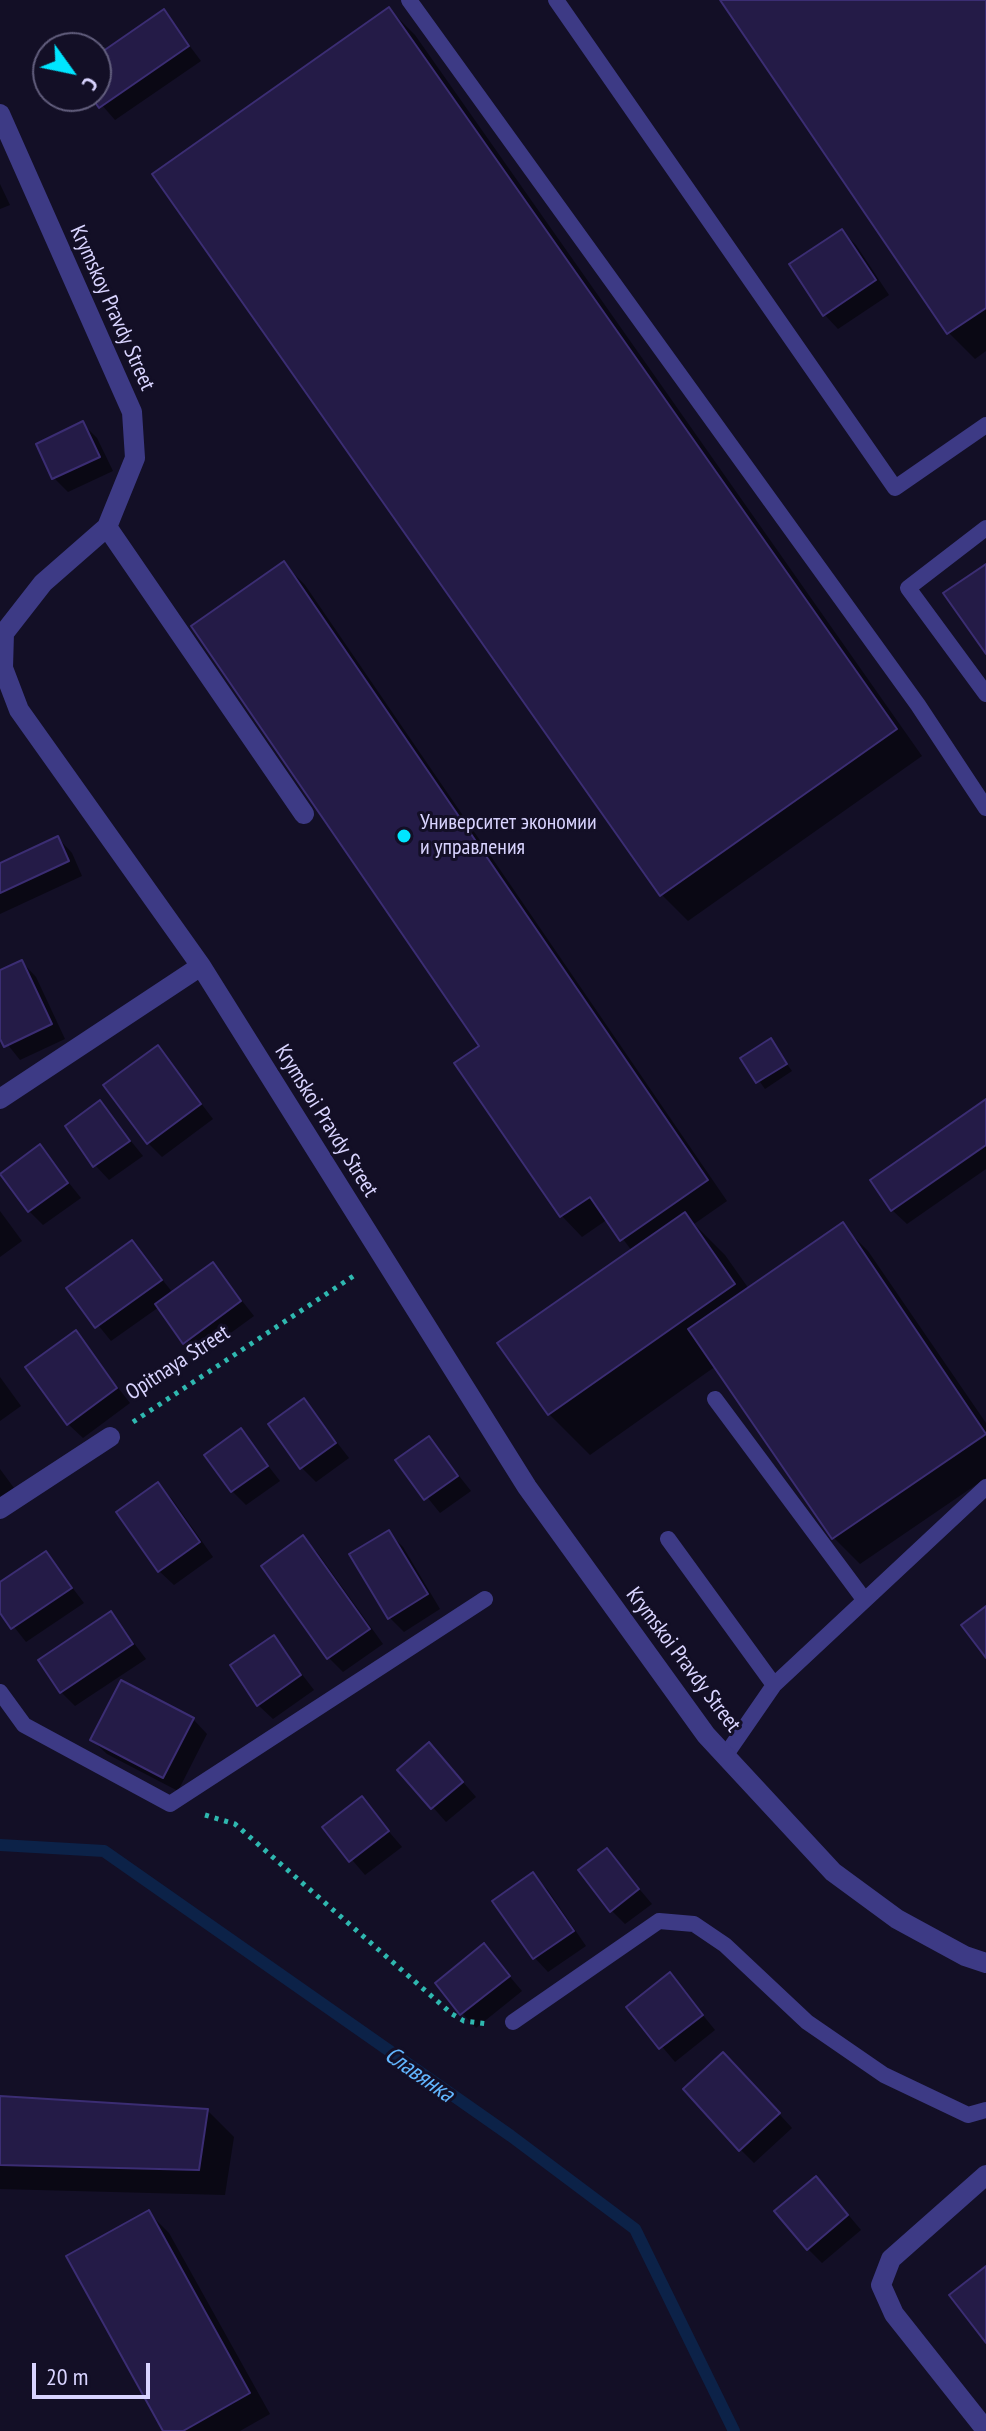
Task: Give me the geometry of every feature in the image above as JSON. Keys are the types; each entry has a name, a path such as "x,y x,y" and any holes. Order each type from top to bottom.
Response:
{"street":[{"name":"Krymskoy Pravdy Street","path":"0,114 132,412 135,458 107,527"},
{"path":"107,527 304,814"},
{"name":"Krymskoi Pravdy Street","path":"107,527 43,583 4,633 3,668 19,710 201,966 527,1487 706,1735 833,1872 897,1919 965,1956 986,1963"},
{"path":"0,1099 201,966"},
{"path":"0,1509 110,1437"},
{"path":"986,2175 891,2259 881,2285 894,2314 986,2430"}],"lane":[{"path":"409,0 918,705 986,808"},
{"path":"556,0 895,488 986,425"},
{"path":"986,528 908,588 986,694"},
{"path":"715,1399 863,1598"},
{"path":"725,1756 774,1685 863,1598 986,1487"},
{"path":"668,1539 774,1685"},
{"path":"0,1692 24,1725 170,1804 485,1599"},
{"path":"513,2022 659,1921 694,1924 725,1945 807,2022 884,2075 968,2115 986,2110"}],"path":[{"name":"Opitnaya Street","path":"110,1437 383,1257"},
{"path":"170,1804 235,1824 452,2014 478,2024 513,2022"}],"building":[{"path":"720,0 986,0 986,308 947,334"},
{"path":"389,7 897,729 660,896 152,174"},
{"path":"164,9 189,46 112,99 112,45"},
{"path":"842,229 876,280 823,316 789,264"},
{"path":"83,421 100,457 52,479 36,444"},
{"name":"Университет экономии и управления","path":"284,561 708,1180 620,1241 590,1197 560,1217 454,1063 479,1046 191,626"},
{"path":"986,564 986,654 943,593"},
{"path":"58,836 69,861 0,893 0,863"},
{"path":"22,960 52,1024 4,1047 0,1039 0,970"},
{"path":"771,1038 787,1064 756,1083 740,1058"},
{"path":"158,1045 201,1104 147,1144 103,1085"},
{"path":"986,1099 986,1145 891,1211 870,1180"},
{"path":"100,1100 130,1141 93,1167 65,1126"},
{"path":"40,1144 68,1183 28,1212 0,1174"},
{"path":"685,1212 735,1284 548,1415 497,1343"},
{"path":"843,1222 986,1434 832,1539 688,1329"},
{"path":"132,1240 162,1280 95,1328 66,1288"},
{"path":"213,1262 241,1301 183,1344 155,1304"},
{"path":"76,1330 117,1388 67,1425 25,1367"},
{"path":"304,1398 336,1443 300,1469 268,1424"},
{"path":"241,1428 268,1466 231,1492 204,1455"},
{"path":"429,1436 458,1476 424,1500 395,1460"},
{"path":"158,1482 200,1542 158,1572 116,1512"},
{"path":"389,1530 428,1594 388,1619 349,1554"},
{"path":"303,1535 370,1629 327,1659 261,1566"},
{"path":"46,1551 72,1588 11,1629 0,1613 0,1582"},
{"path":"986,1606 986,1658 961,1625"},
{"path":"111,1611 133,1644 60,1693 38,1660"},
{"path":"274,1635 301,1675 257,1706 230,1665"},
{"path":"121,1680 194,1718 163,1778 90,1740"},
{"path":"429,1742 463,1782 431,1809 397,1770"},
{"path":"362,1796 389,1831 349,1862 322,1827"},
{"path":"607,1848 639,1889 610,1912 578,1870"},
{"path":"533,1872 574,1931 533,1959 492,1901"},
{"path":"484,1943 510,1976 460,2015 435,1983"},
{"path":"670,1972 703,2015 659,2049 626,2007"},
{"path":"723,2052 780,2113 739,2151 683,2089"},
{"path":"0,2096 208,2109 199,2170 0,2165"},
{"path":"816,2176 848,2215 807,2250 774,2211"},
{"path":"149,2210 250,2393 183,2431 163,2431 66,2256"},
{"path":"986,2266 986,2343 949,2295"}],"waterway":[{"name":"Славянка","path":"0,1845 104,1851 511,2136 635,2229 734,2431"}],"place":[{"name":"Университет экономии и управления","path":"404,836"}]}
